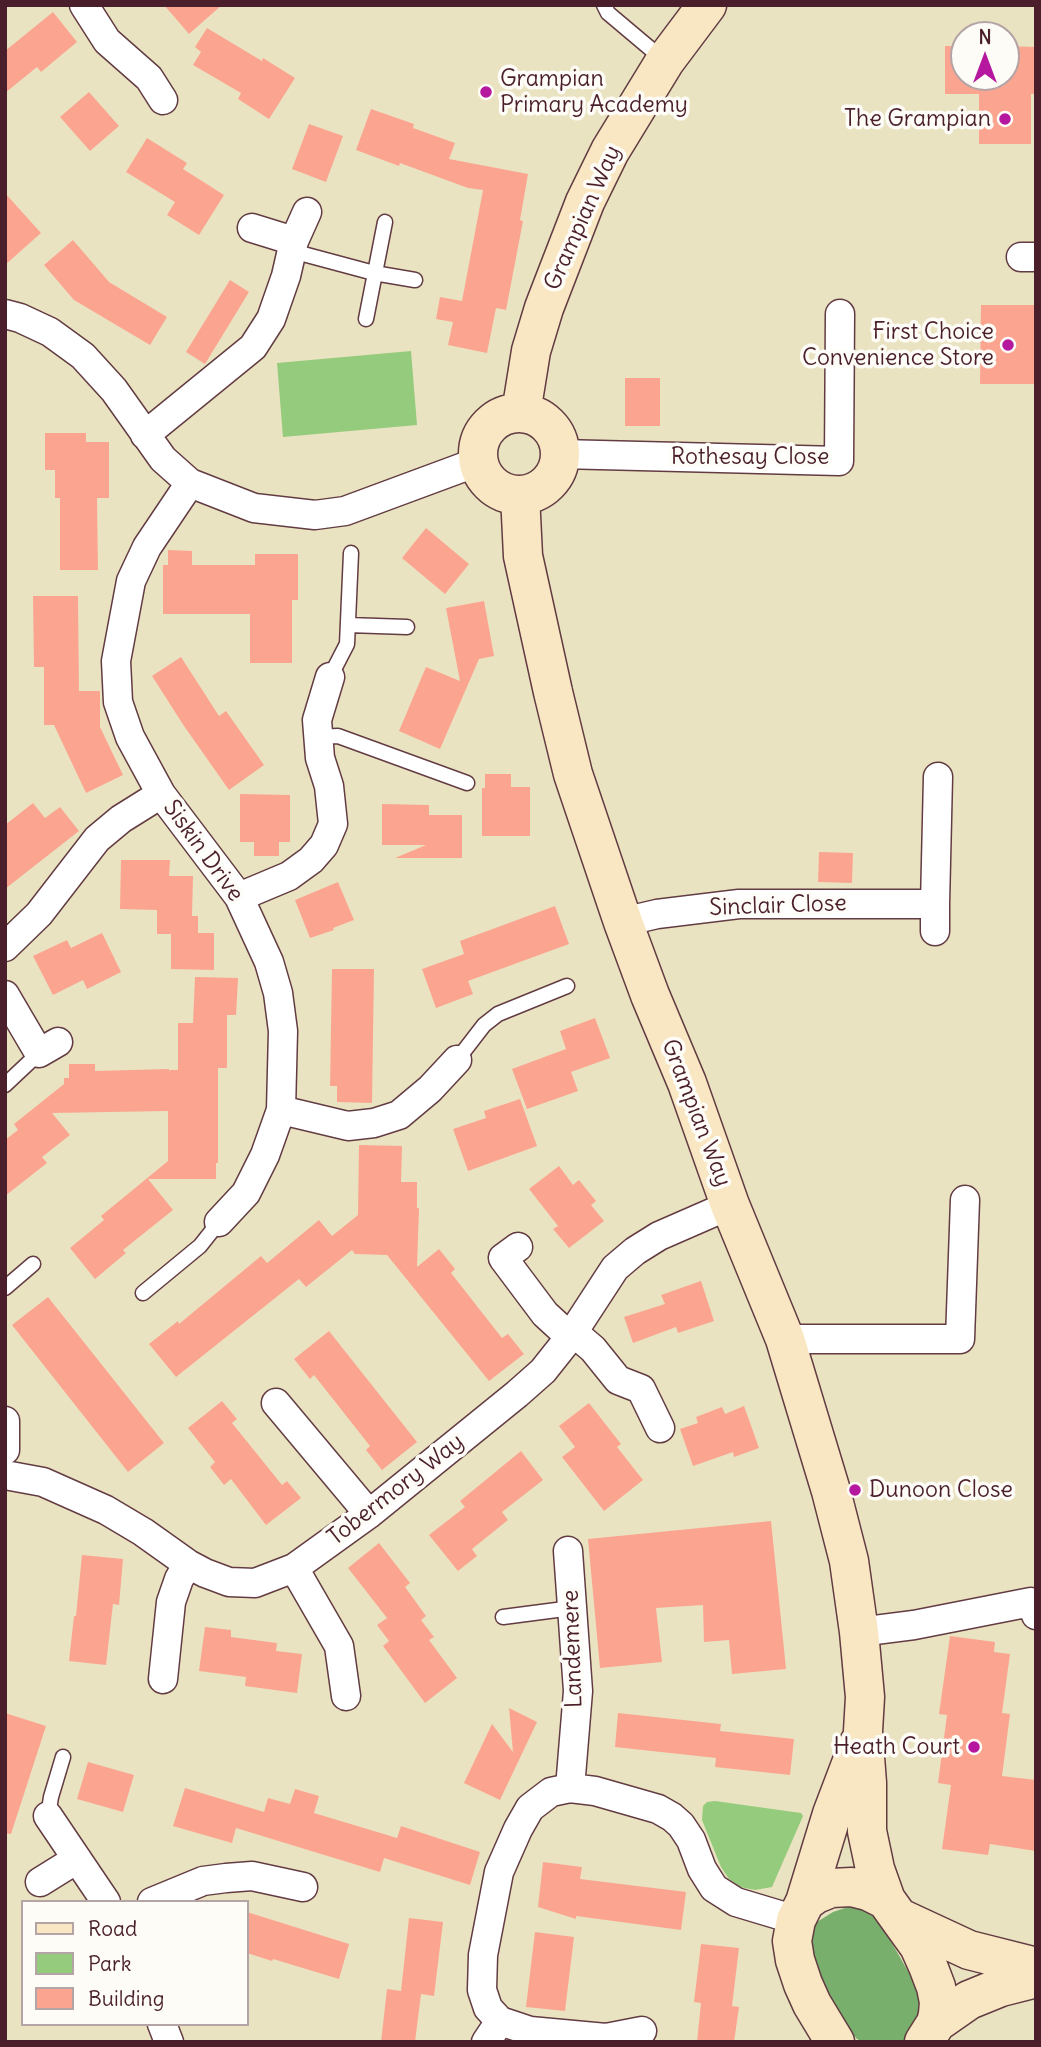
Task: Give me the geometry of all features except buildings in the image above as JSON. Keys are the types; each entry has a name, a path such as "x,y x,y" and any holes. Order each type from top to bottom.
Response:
{"street":[{"path":"84,5 107,41 149,78 163,100"},
{"name":"Grampian Way","path":"521,413 531,351 585,202 610,152 665,61 707,5"},
{"path":"145,435 253,346 271,319 293,246 307,212"},
{"path":"252,228 293,246"},
{"path":"5,314 50,332 83,356 114,390 163,459 190,483 254,508 315,515 345,511 480,461"},
{"name":"Rothesay Close","path":"560,454 839,461 840,314"},
{"path":"521,413 535,416 549,425 557,436 560,454 559,466 550,482 538,491 520,495 505,493 486,479 478,448 482,436 496,419 521,413"},
{"name":"Siskin Drive","path":"190,483 147,547 131,580 116,661 118,702 130,737 161,794 239,897 270,962 278,993 283,1031 281,1110 265,1155 246,1193 219,1222"},
{"name":"Grampian Way","path":"520,495 523,556 573,774 650,995 687,1083 730,1205 785,1339 849,1561 865,1697 863,1731 867,1831 875,1869 893,1909 919,1947 936,1987 939,2002 930,2032"},
{"path":"239,897 289,876 311,860 324,845 333,824 330,786 320,758 317,737 317,720 330,677"},
{"name":"Sinclair Close","path":"623,922 657,914 738,904 935,917 938,776"},
{"path":"5,947 39,914 97,839 121,819 161,794"},
{"path":"5,995 48,1047"},
{"path":"281,1110 348,1126 374,1123 399,1115 430,1089 457,1060"},
{"path":"785,1339 961,1347 965,1200"},
{"name":"Tobermory Way","path":"5,1475 43,1482 106,1510 188,1564 229,1582 255,1583 294,1569 369,1514 543,1370 572,1335 615,1268 635,1251 659,1236 730,1205"},
{"path":"518,1247 503,1258 545,1314 593,1349 618,1380 640,1389 660,1428"},
{"path":"276,1403 369,1514"},
{"path":"5,1421 5,1450"},
{"name":"Landemere","path":"568,1551 578,1690 570,1788"},
{"path":"163,1679 171,1602 188,1564"},
{"path":"294,1569 339,1646 346,1696"},
{"path":"859,1632 914,1625 1031,1602 1036,1615"},
{"name":"Grampian Way","path":"835,2042 812,2004 795,1960 792,1941 832,1814 863,1731"},
{"path":"642,2031 606,2038 530,2031 493,2032 482,1990 483,1955 499,1872 517,1829 530,1808 551,1792 570,1788 608,1795 659,1809 672,1816 691,1840 702,1869 714,1888 736,1902 800,1911 816,1894 831,1888 852,1887 868,1891 893,1909 969,1950 1036,1967"},
{"path":"48,1816 105,1900"},
{"path":"40,1882 77,1859"},
{"path":"157,1900 203,1881 226,1878 252,1876 303,1887"},
{"path":"930,2032 969,2000 1001,1987 1036,1978"},
{"path":"809,2042 812,2004"}],"lane":[{"path":"604,5 608,13 665,61"},
{"path":"366,319 385,222"},
{"path":"293,246 374,273 415,280"},
{"path":"330,677 347,644 351,553"},
{"path":"348,625 407,627"},
{"path":"317,737 338,736 467,783"},
{"path":"457,1060 484,1025 498,1014 567,986"},
{"path":"5,1085 48,1047"},
{"path":"143,1293 200,1246 219,1222"},
{"path":"5,1287 33,1264"},
{"path":"502,1617 572,1608"},
{"path":"48,1816 63,1757"}],"green space":[{"path":"411,351 417,425 283,437 277,363"},
{"path":"707,1802 801,1813 803,1816 772,1887 755,1890 740,1887 729,1879 721,1867 702,1820 703,1806"},
{"path":"848,1907 870,1912 879,1920 919,1991 921,2014 909,2037 901,2042 863,2042 857,2039 849,2031 810,1957 812,1933 817,1922"}],"place":[{"name":"Grampian Primary Academy","path":"486,92"},
{"name":"The Grampian","path":"1005,119"},
{"name":"First Choice Convenience Store","path":"1008,345"},
{"name":"Dunoon Close","path":"855,1490"},
{"name":"Heath Court","path":"974,1747"}]}
